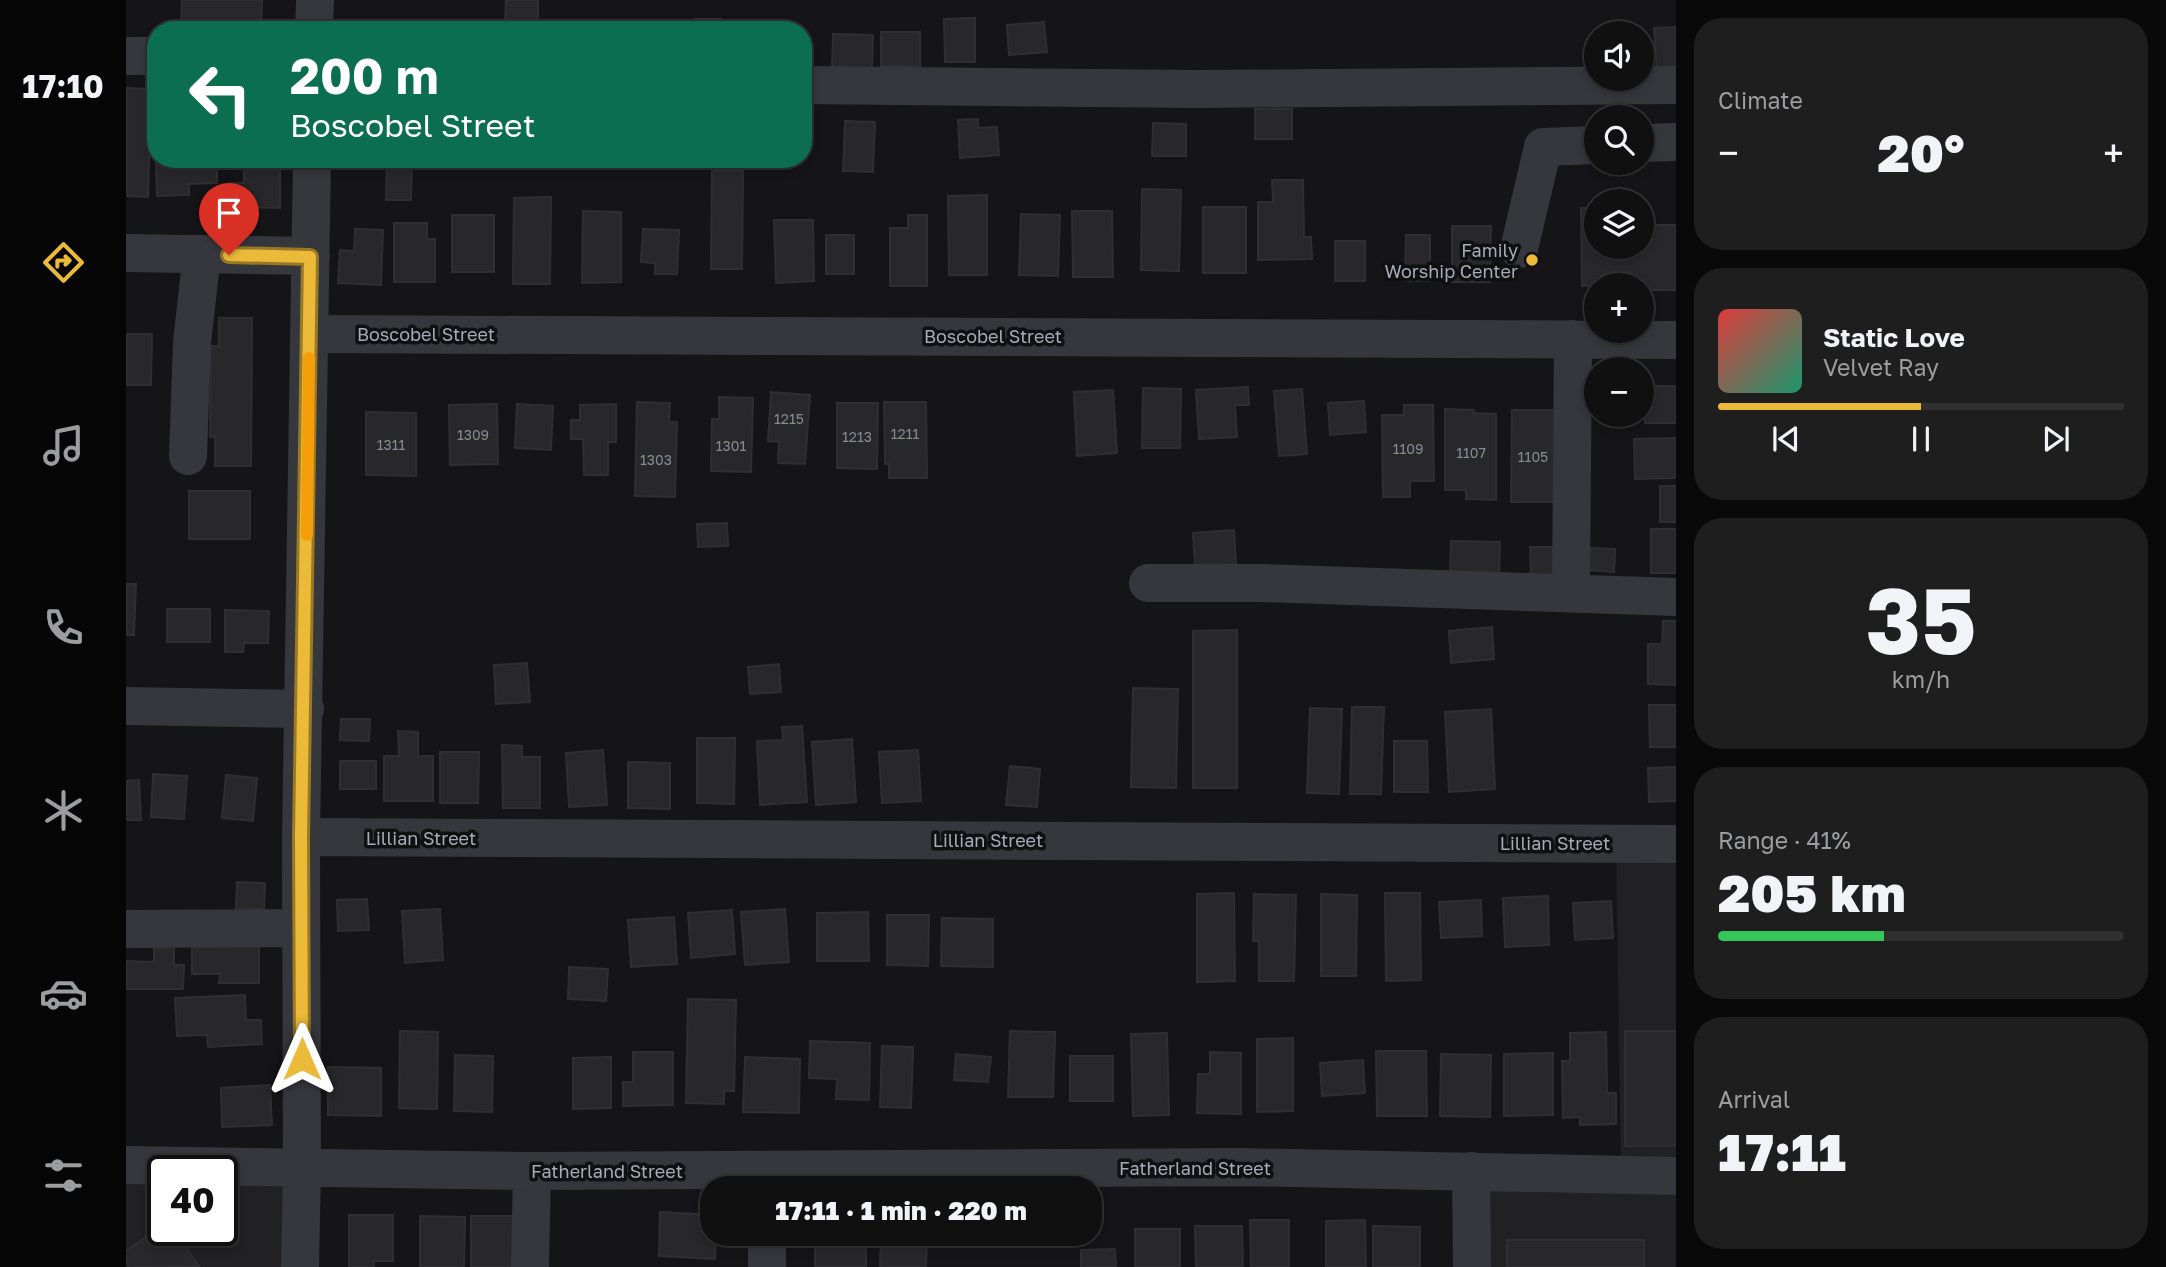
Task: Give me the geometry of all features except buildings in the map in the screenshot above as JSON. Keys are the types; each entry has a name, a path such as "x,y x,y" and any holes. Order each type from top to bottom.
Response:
{"street":[{"path":"314,21 315,0"},
{"path":"126,56 147,56"},
{"path":"812,85 1197,89 1676,85"},
{"path":"1654,143 1676,142"},
{"path":"1519,249 1544,147 1584,145"},
{"path":"300,1267 301,837 312,168"},
{"path":"126,253 310,257"},
{"path":"188,456 192,342 202,254"},
{"name":"Boscobel Street","path":"309,334 1676,340"},
{"path":"1571,593 1573,339"},
{"path":"1148,583 1261,583 1676,597"},
{"path":"126,706 305,709"},
{"name":"Lillian Street","path":"301,837 1676,844"},
{"path":"126,929 301,928"},
{"name":"Fatherland Street","path":"126,1165 532,1171 700,1177"},
{"name":"Fatherland Street","path":"908,1176 1226,1167 1676,1176"},
{"path":"530,1267 532,1171"},
{"path":"1471,1171 1472,1267"},
{"path":"766,1267 767,1246"}],"shaded area":[{"path":"1616,844 1676,844 1676,1267 1472,1267 1471,1171 1621,1176"},
{"path":"126,1165 147,1165 147,1246 238,1246 238,1166 302,1167 300,1267 126,1267"}],"slow traffic":[{"path":"307,535 309,358"}],"place":[{"name":"Family Worship Center","path":"1532,260"}],"route":[{"path":"229,255 310,257 301,837 302,1059"}]}
